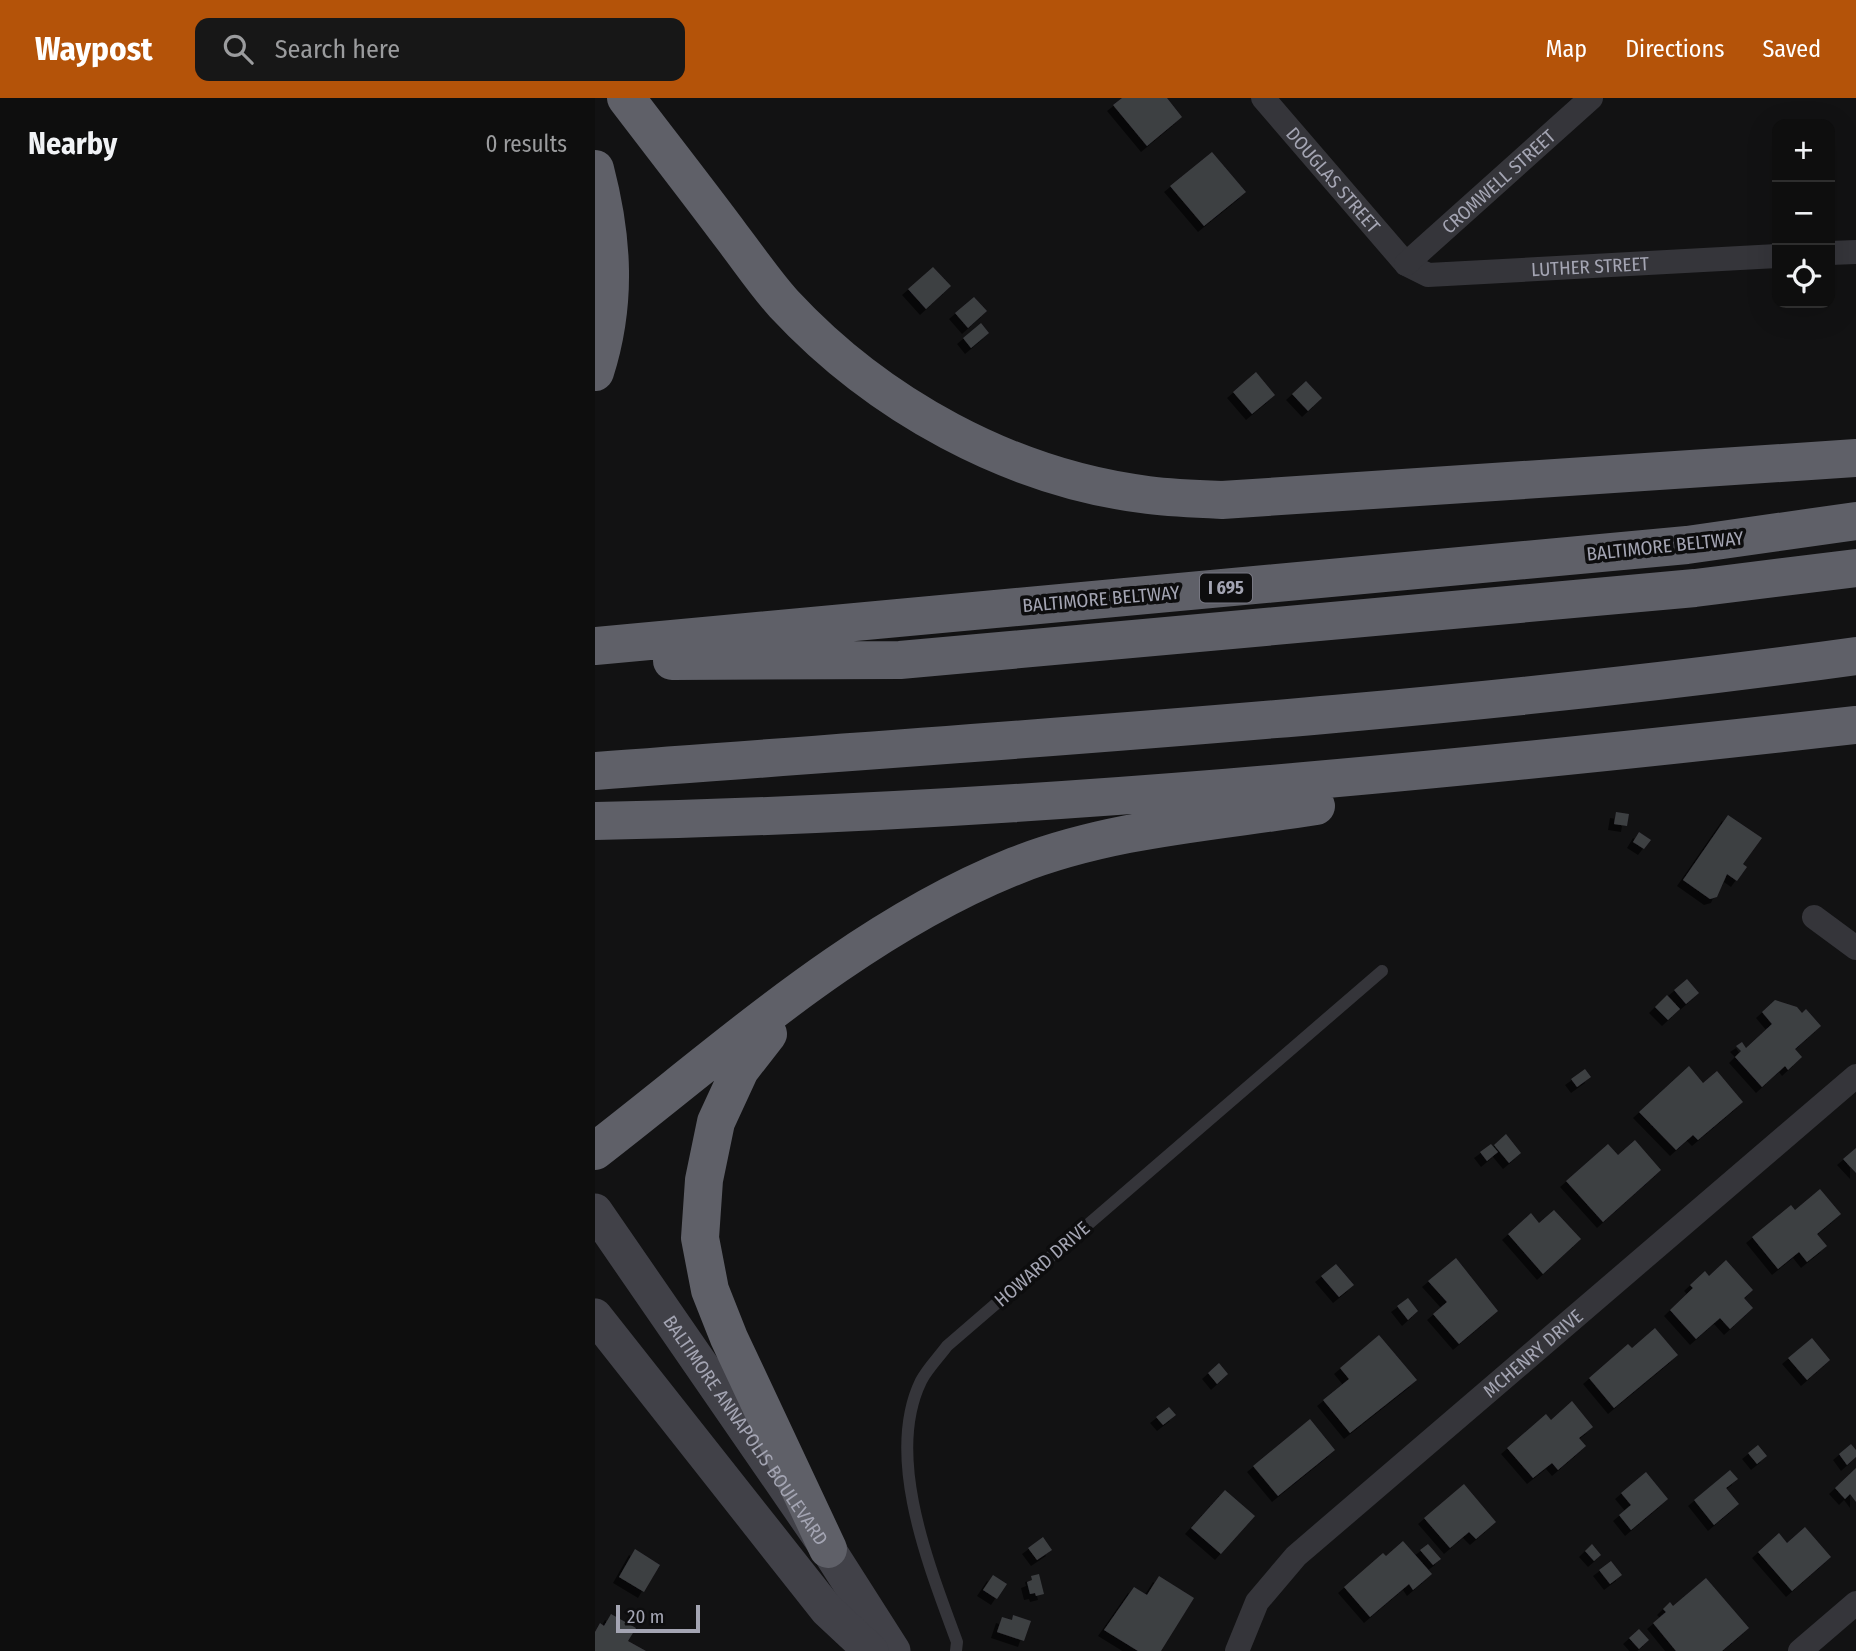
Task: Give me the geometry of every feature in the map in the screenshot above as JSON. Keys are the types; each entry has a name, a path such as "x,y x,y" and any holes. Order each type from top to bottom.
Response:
{"highway":[{"path":"626,98 783,303 836,354 890,396 943,428 1015,462 1146,495 1222,500 1856,458"},
{"path":"595,169 612,252 610,308 595,372"},
{"name":"BALTIMORE BELTWAY","path":"595,646 1687,545 1856,521"},
{"path":"595,662 900,660 1695,588 1856,568"},
{"path":"595,771 1289,718 1712,676 1856,656"},
{"path":"595,821 922,810 1284,785 1856,724"},
{"path":"595,1151 798,994 890,930 962,890 1016,866 1080,845 1159,827 1315,806 1725,739"},
{"path":"798,994 740,1070 716,1122 704,1180 700,1238 710,1290 729,1338 828,1549"}],"main road":[{"name":"BALTIMORE ANNAPOLIS BOULEVARD","path":"595,1211 828,1549 893,1651"},
{"name":"BALTIMORE ANNAPOLIS BOULEVARD","path":"595,1315 828,1610 871,1651"},
{"path":"828,1610 847,1651"}],"street":[{"name":"DOUGLAS STREET","path":"1263,98 1406,264"},
{"name":"CROMWELL STREET","path":"1406,264 1591,98"},
{"path":"1835,253 1856,252"},
{"name":"LUTHER STREET","path":"1406,264 1428,275 1446,276 1772,256"},
{"path":"1814,917 1856,948"},
{"name":"MCHENRY DRIVE","path":"1237,1651 1257,1602 1296,1556 1856,1076"},
{"path":"1800,1651 1856,1603"}],"lane":[{"name":"HOWARD DRIVE","path":"956,1651 957,1642 910,1494 908,1429 921,1381 947,1346 1382,971"}],"building":[{"path":"1122,98 1167,98 1182,117 1147,146 1113,105"},
{"path":"1212,152 1246,192 1204,226 1170,186"},
{"path":"933,267 951,286 926,309 908,289"},
{"path":"974,297 987,311 968,328 955,313"},
{"path":"981,323 989,333 971,348 963,338"},
{"path":"1256,372 1275,395 1252,414 1233,392"},
{"path":"1306,381 1322,398 1308,411 1292,394"},
{"path":"1616,812 1629,814 1627,826 1614,824"},
{"path":"1728,815 1762,838 1743,864 1747,867 1737,881 1727,874 1717,897 1710,899 1683,880"},
{"path":"1639,832 1651,840 1644,849 1633,842"},
{"path":"1687,979 1699,993 1686,1004 1674,990"},
{"path":"1667,995 1680,1009 1668,1020 1655,1007"},
{"path":"1775,1000 1797,1007 1802,1013 1806,1009 1821,1026 1795,1049 1802,1057 1788,1070 1785,1066 1762,1087 1735,1057 1741,1051 1736,1046 1742,1042 1746,1048 1772,1024 1762,1012"},
{"path":"1689,1066 1703,1083 1717,1071 1743,1102 1698,1140 1693,1135 1676,1150 1639,1112"},
{"path":"1585,1069 1591,1077 1577,1087 1571,1079"},
{"path":"1506,1134 1521,1153 1509,1163 1494,1145"},
{"path":"1635,1140 1661,1170 1603,1222 1566,1181 1608,1144 1618,1155"},
{"path":"1491,1144 1498,1152 1487,1161 1480,1152"},
{"path":"1856,1148 1856,1173 1843,1159"},
{"path":"1820,1189 1841,1214 1817,1234 1827,1246 1807,1262 1799,1252 1778,1269 1752,1237 1791,1205 1795,1210"},
{"path":"1554,1210 1581,1239 1543,1274 1508,1234 1531,1213 1539,1223"},
{"path":"1456,1258 1498,1311 1459,1344 1433,1314 1447,1302 1428,1281"},
{"path":"1726,1260 1753,1290 1744,1298 1753,1308 1730,1329 1720,1318 1696,1339 1670,1310 1693,1288 1690,1285 1705,1271 1709,1276"},
{"path":"1336,1264 1354,1285 1339,1297 1321,1276"},
{"path":"1408,1298 1418,1311 1408,1320 1397,1306"},
{"path":"1655,1328 1678,1355 1614,1408 1589,1378 1628,1344 1632,1348"},
{"path":"1379,1335 1417,1380 1350,1433 1323,1400 1349,1379 1340,1368"},
{"path":"1812,1338 1830,1360 1807,1380 1788,1358"},
{"path":"1219,1363 1228,1374 1217,1384 1208,1373"},
{"path":"1572,1401 1593,1427 1579,1438 1586,1446 1558,1470 1552,1463 1533,1478 1507,1448 1546,1414 1551,1420"},
{"path":"1169,1407 1176,1415 1163,1425 1156,1417"},
{"path":"1310,1419 1335,1450 1278,1496 1253,1466"},
{"path":"1851,1444 1856,1450 1856,1457 1847,1465 1839,1454"},
{"path":"1758,1445 1767,1456 1757,1464 1748,1453"},
{"path":"1856,1468 1856,1502 1850,1494 1845,1499 1835,1488"},
{"path":"1730,1470 1738,1479 1726,1488 1739,1504 1714,1525 1694,1500"},
{"path":"1646,1472 1668,1499 1631,1530 1619,1515 1631,1505 1621,1493"},
{"path":"1464,1484 1496,1522 1476,1539 1469,1532 1450,1548 1424,1518"},
{"path":"1225,1490 1255,1516 1221,1554 1191,1528"},
{"path":"1805,1527 1831,1557 1792,1591 1758,1552 1779,1533 1787,1543"},
{"path":"1043,1537 1052,1550 1037,1560 1028,1548"},
{"path":"1403,1541 1432,1574 1413,1590 1409,1584 1370,1617 1344,1587 1383,1553 1386,1556"},
{"path":"1428,1544 1441,1559 1433,1565 1420,1550"},
{"path":"1592,1544 1601,1555 1594,1561 1585,1551"},
{"path":"635,1549 660,1565 644,1592 619,1577"},
{"path":"1611,1561 1622,1575 1610,1584 1599,1570"},
{"path":"1039,1574 1044,1594 1036,1596 1035,1593 1030,1594 1027,1582 1032,1580 1031,1576"},
{"path":"993,1575 1007,1584 997,1599 983,1590"},
{"path":"1159,1576 1194,1598 1161,1651 1138,1651 1104,1630 1134,1587 1147,1595"},
{"path":"1706,1578 1749,1628 1722,1651 1676,1651 1653,1623 1666,1612 1663,1609 1670,1602 1673,1606"},
{"path":"611,1614 636,1628 628,1641 646,1651 595,1651 595,1632 600,1623 604,1626"},
{"path":"1013,1615 1031,1621 1024,1641 997,1632 1002,1617 1012,1620"},
{"path":"1639,1629 1649,1640 1639,1649 1629,1638"}]}
